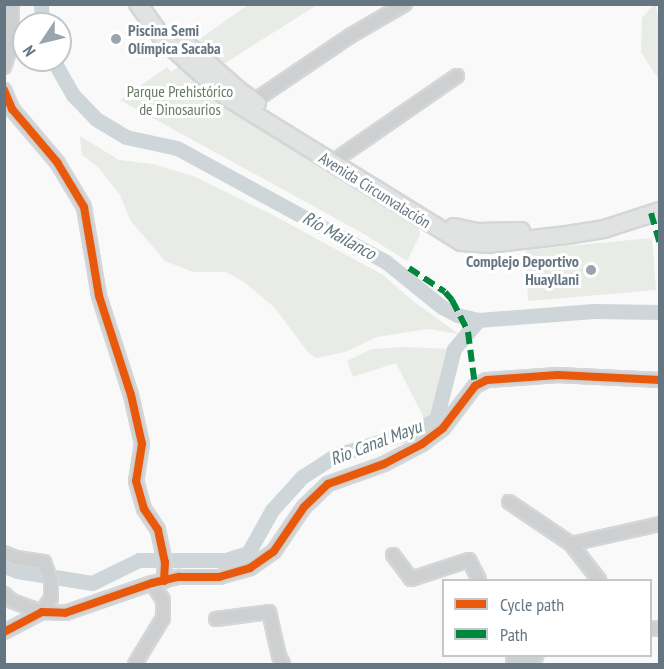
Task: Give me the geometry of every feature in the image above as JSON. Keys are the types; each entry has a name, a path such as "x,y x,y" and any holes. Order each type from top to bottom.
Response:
{"main road":[{"name":"Avenida Circunvalación","path":"138,4 157,32 186,52 251,106 436,222"},
{"name":"Avenida Circunvalación","path":"150,4 186,52"},
{"name":"Avenida Circunvalación","path":"251,106 341,156 461,242 584,223 660,199"},
{"name":"Avenida Circunvalación","path":"485,238 604,229 660,211"}],"street":[{"path":"4,67 11,45 12,4"},
{"path":"251,106 351,36 405,4"},
{"path":"341,156 457,76"},
{"path":"4,90 12,109 57,162 84,207 99,296 128,384 142,444 136,481 144,509 158,530 165,562 158,582 163,600 163,618 135,664"},
{"path":"4,594 12,601 42,612 65,613 158,582 179,577 219,577 250,568 274,551 304,507 328,484 384,464 422,444 442,428 475,386 487,380 558,375 660,380"},
{"path":"509,502 571,544 598,579"},
{"path":"571,544 660,524"},
{"path":"4,553 16,558 44,562 51,580 51,598 42,612 4,632"},
{"path":"393,555 411,579 469,560 478,579"},
{"path":"216,619 268,612 283,664"},
{"path":"512,660 530,657"}],"green space":[{"path":"248,5 317,5 219,67 194,43"},
{"path":"653,5 656,5 658,16 659,80 641,52 642,18"},
{"name":"Parque Prehistórico de Dinosaurios","path":"183,64 227,106 418,227 420,235 407,261 364,234 120,100 167,67 171,72"},
{"path":"80,136 119,160 153,164 193,176 271,214 383,275 414,302 459,334 428,329 377,337 345,352 316,358 308,352 274,307 244,282 226,272 193,272 165,261 130,220 120,195 99,168 82,155"},
{"name":"Complejo Deportivo Huayllani","path":"652,238 656,290 528,301 526,250"},
{"path":"404,347 454,349 436,420 427,424 396,363 353,377 347,361 371,349"}],"waterway":[{"name":"Río Mailanco","path":"41,4 41,12"},
{"name":"Río Mailanco","path":"60,72 73,95 96,119 126,137 177,148 386,262 442,307 457,315 478,320 594,311 660,312"},
{"name":"Rio Canal Mayu","path":"4,566 17,571 92,583 139,560 226,560 248,553 272,510 302,477 334,456 404,434 436,420 454,349 478,320"}],"marked path":[{"path":"651,213 660,244"},
{"path":"409,268 445,292 452,300 468,332 475,386"}],"cycle path":[{"path":"4,90 12,109 57,162 84,207 99,296 131,395 142,444 136,481 144,509 158,530 165,562 164,581"},
{"path":"4,632 42,612 65,613 152,583 179,577 219,577 250,568 274,551 304,507 328,484 384,464 422,444 443,428 475,386 487,380 558,375 660,380"}],"place":[{"name":"Piscina Semi Olímpica Sacaba","path":"116,39"},
{"name":"Complejo Deportivo Huayllani","path":"591,270"}]}
